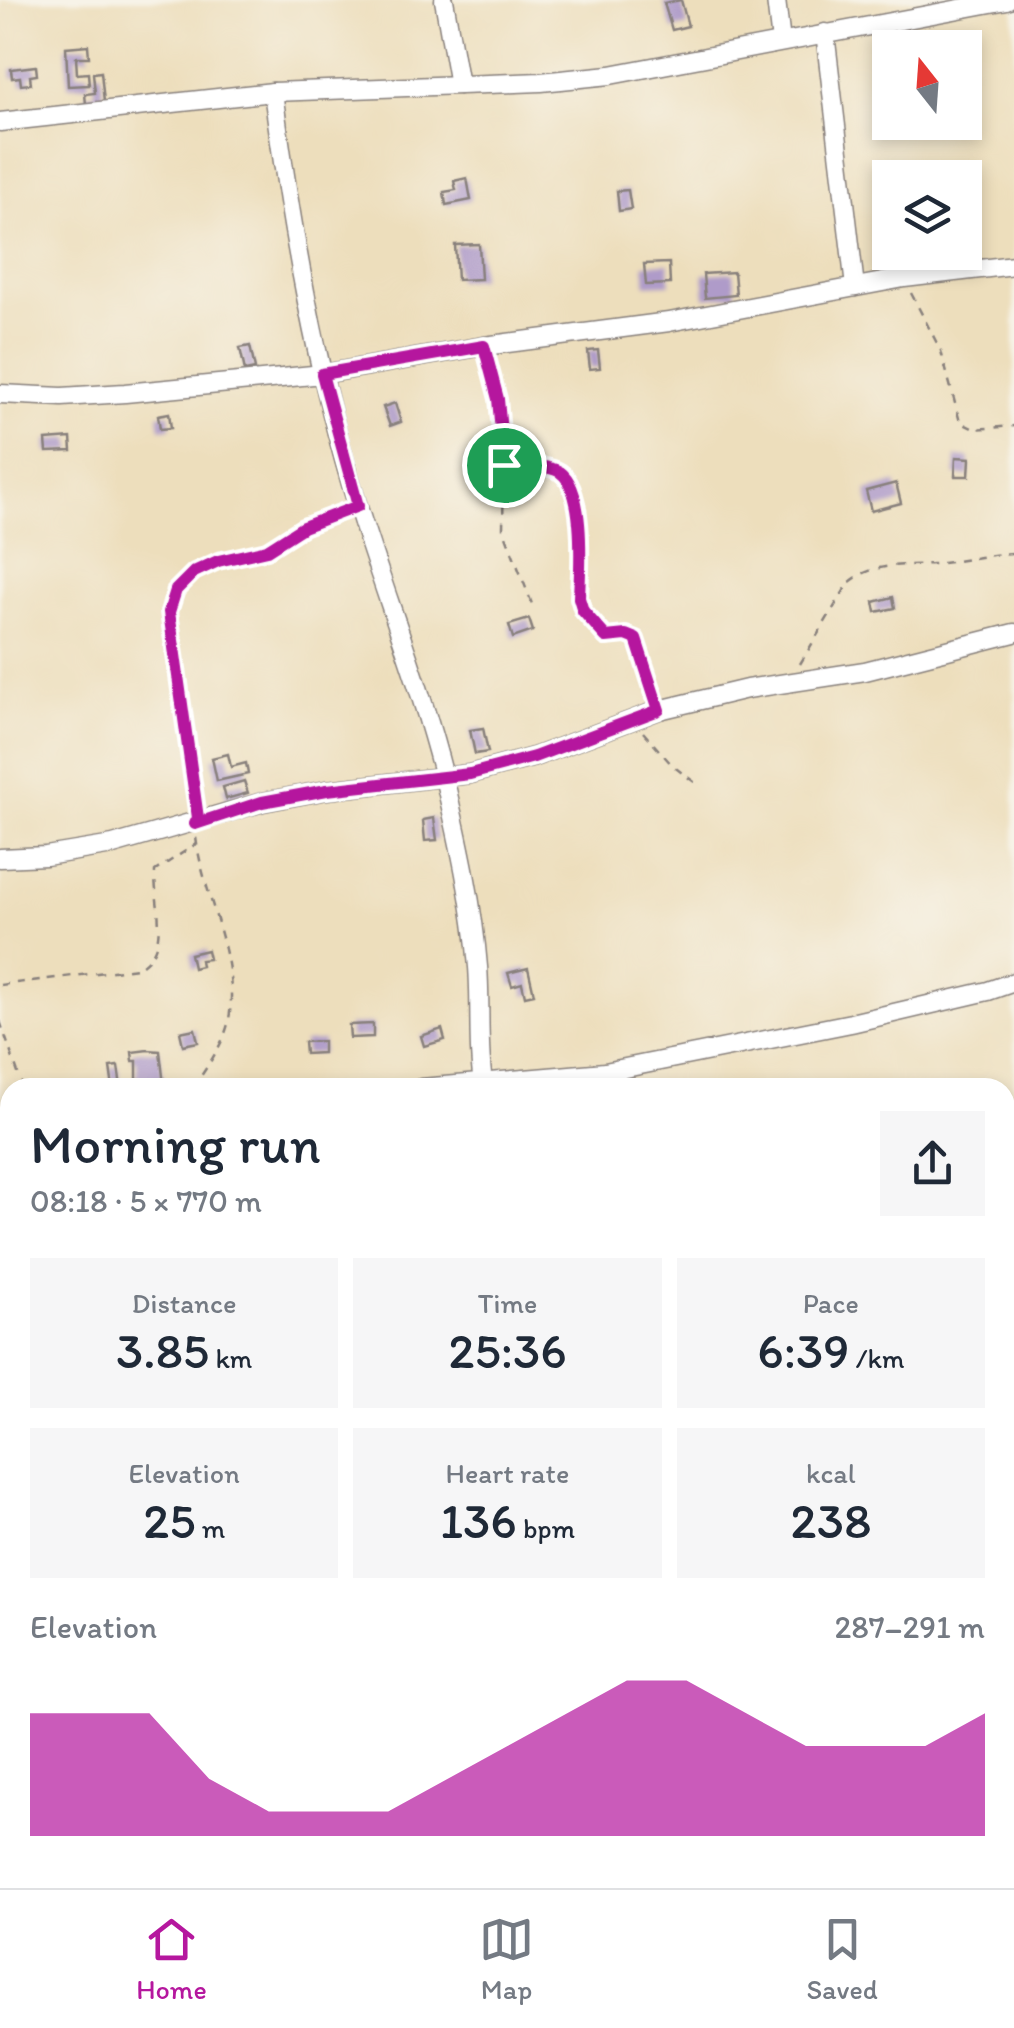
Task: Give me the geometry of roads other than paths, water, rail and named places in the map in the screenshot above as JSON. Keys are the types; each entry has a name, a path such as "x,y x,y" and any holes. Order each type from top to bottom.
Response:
{"street":[{"path":"444,0 459,85"},
{"path":"776,0 781,42"},
{"path":"0,122 273,92 541,82 610,75 1008,0"},
{"path":"824,33 856,288"},
{"path":"273,92 291,226 322,374 358,506 398,622 444,777 462,858 476,946 483,1078"},
{"path":"0,394 62,397 322,374 484,346 669,322 904,278 1014,265"},
{"path":"0,858 113,846 262,802 327,790 444,777 534,757 659,710 788,682 865,671 1014,633"},
{"path":"549,1078 606,1072 851,1023 988,992 1014,982"}]}
